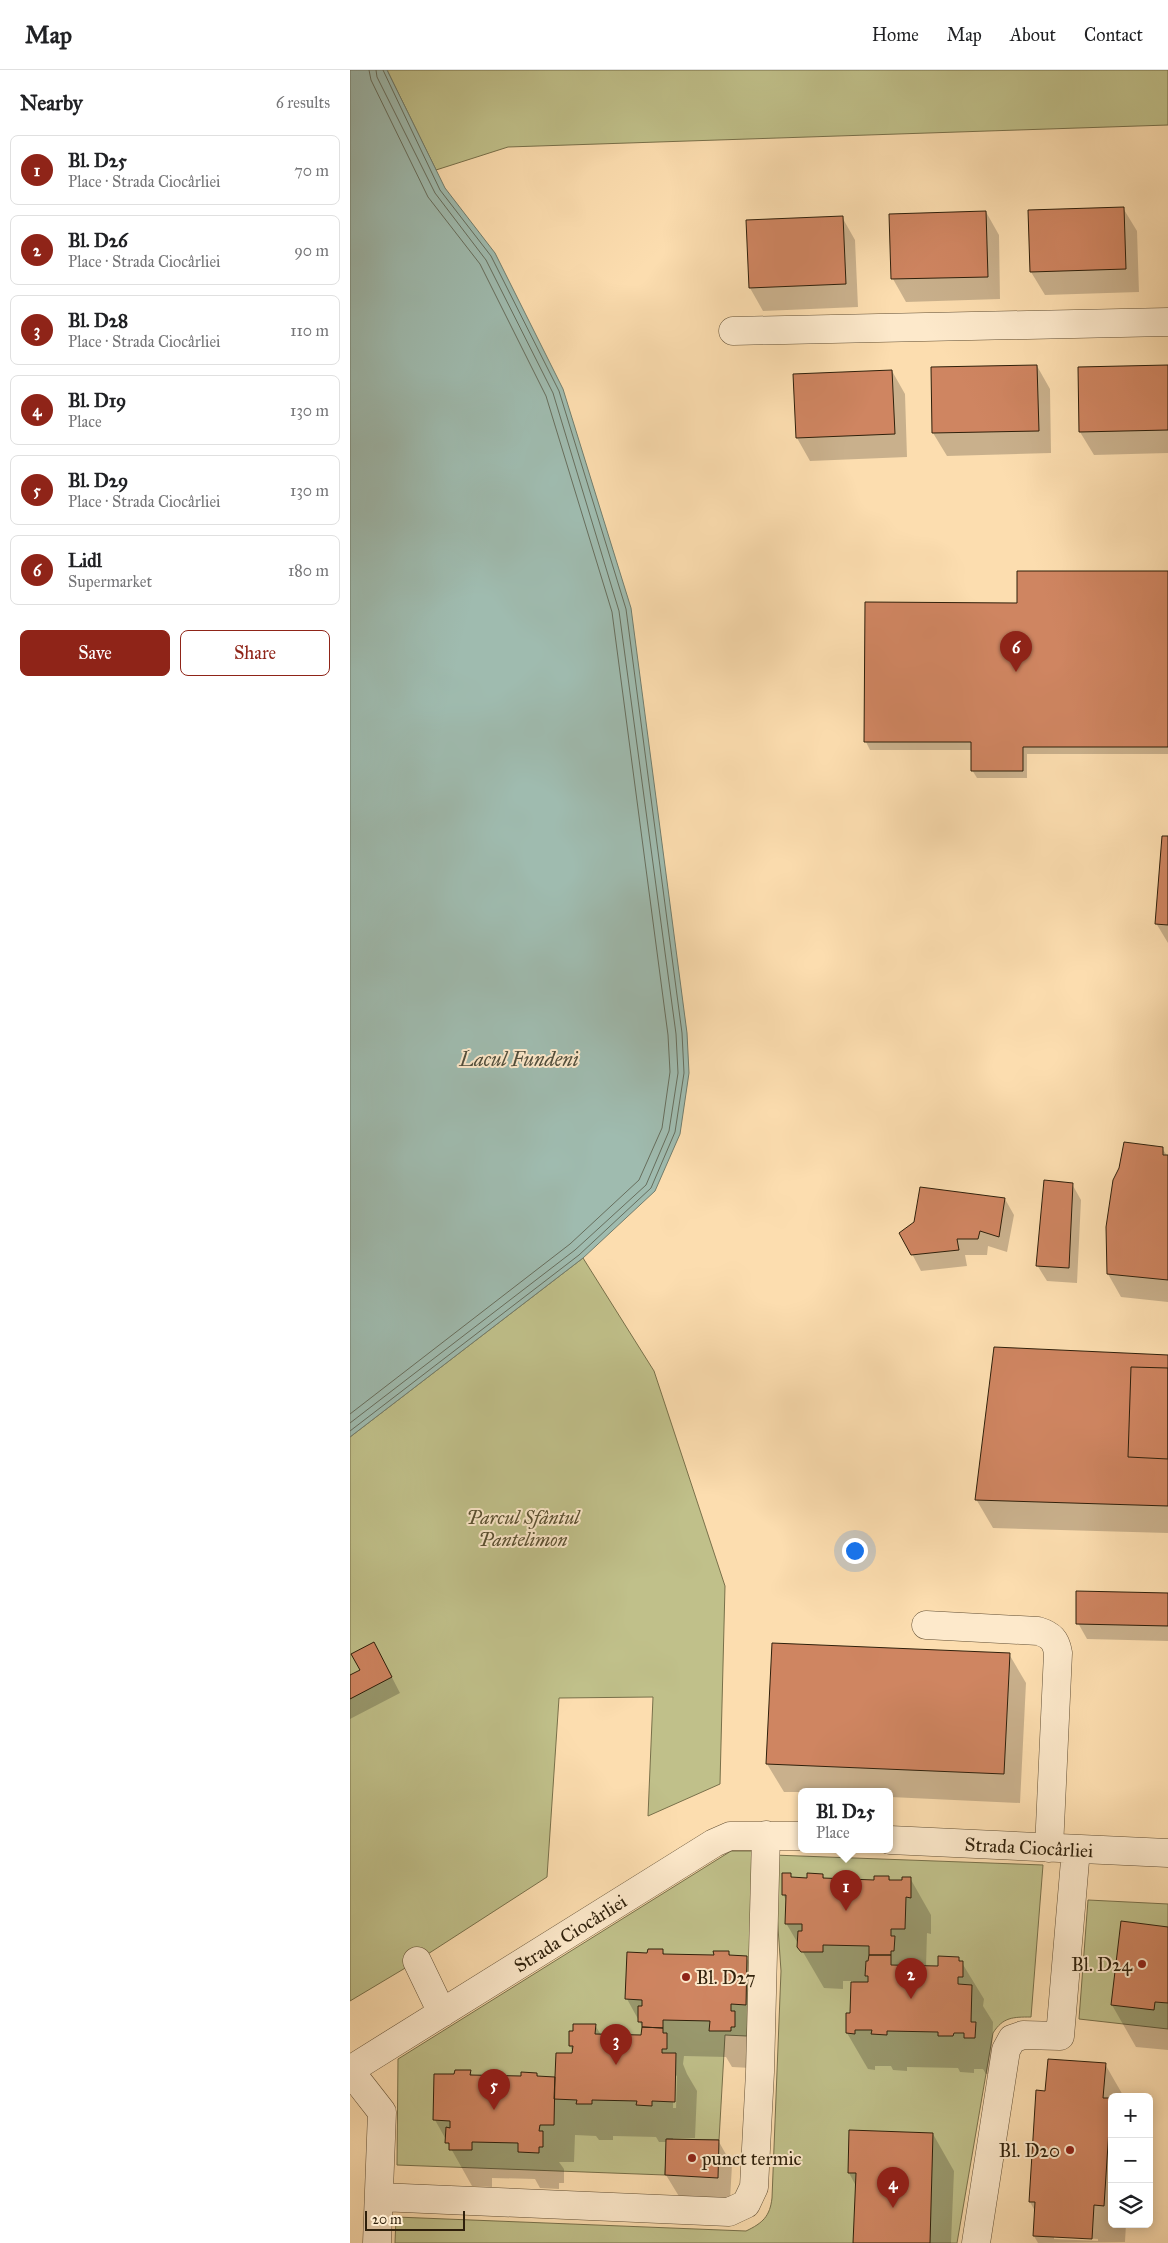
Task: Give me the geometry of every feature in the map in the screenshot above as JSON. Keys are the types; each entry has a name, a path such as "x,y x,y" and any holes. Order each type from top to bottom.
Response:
{"street":[{"path":"733,331 1168,322"},
{"path":"926,1625 1038,1631 1050,1635 1056,1643 1058,1653 1062,1848 1060,2036 1022,2035 1012,2039 1006,2050 976,2243"},
{"path":"379,2197 728,2212 746,2204 754,2187 760,2072 766,1834"},
{"name":"Strada Ciocârliei","path":"350,2071 714,1843 730,1836 766,1834 798,1836"},
{"name":"Strada Ciocârliei","path":"893,1840 1168,1853"},
{"path":"417,1961 442,2012"},
{"path":"350,2071 382,2112 377,2243"}],"green space":[{"path":"387,70 1168,70 1168,125 508,147 436,170"},
{"name":"Parcul Sfântul Pantelimon","path":"583,1258 654,1371 725,1586 720,1784 648,1816 653,1697 559,1698 547,1877 417,1961 350,2001 350,1437"},
{"path":"731,1851 757,1851 747,2036 725,2035 719,2140 667,2139 665,2175 397,2165 398,2059"},
{"path":"773,1855 1043,1865 1031,2017 1009,2019 1001,2024 993,2033 957,2243 395,2243 396,2217 746,2231 765,2218 772,2198 781,1971"},
{"path":"1088,1900 1168,1904 1168,2029 1079,2019"}],"water":[{"name":"Lacul Fundeni","path":"350,70 387,70 445,188 495,253 563,389 631,608 687,1033 689,1073 680,1134 655,1191 583,1258 350,1437"}],"building":[{"path":"1124,207 1126,269 1030,272 1028,210"},
{"path":"986,211 988,277 891,279 889,214"},
{"path":"843,216 846,284 749,288 746,220"},
{"path":"1037,365 1039,431 932,433 931,367"},
{"path":"1168,365 1168,430 1079,432 1078,367"},
{"path":"892,370 895,434 796,438 793,374"},
{"path":"1017,571 1168,571 1168,747 1023,747 1023,771 971,771 971,742 864,742 865,602 1017,603"},
{"path":"1162,836 1168,836 1168,925 1155,924"},
{"path":"1124,1142 1163,1147 1163,1155 1168,1155 1168,1280 1107,1274 1106,1227 1113,1180 1119,1168"},
{"path":"1044,1180 1073,1183 1069,1268 1036,1266"},
{"path":"920,1187 1005,1198 999,1237 980,1231 978,1239 957,1239 959,1250 911,1255 899,1233 914,1222"},
{"path":"994,1347 1168,1355 1168,1506 975,1500"},
{"path":"1131,1367 1168,1368 1168,1459 1128,1457"},
{"path":"1076,1591 1168,1593 1168,1626 1076,1624"},
{"path":"374,1642 392,1677 350,1699 350,1675 360,1670 351,1654"},
{"path":"772,1643 1010,1653 1004,1774 766,1764"},
{"path":"782,1873 791,1873 791,1877 807,1878 807,1873 823,1874 823,1878 874,1880 874,1876 889,1876 889,1880 902,1880 902,1877 911,1877 911,1898 906,1897 905,1929 891,1929 891,1936 895,1936 894,1951 891,1951 891,1955 869,1955 869,1946 823,1945 823,1952 801,1952 797,1947 798,1931 802,1931 802,1924 785,1924 786,1895 782,1895"},
{"name":"Bl. D24","path":"1121,1921 1168,1927 1168,2003 1155,2002 1154,2010 1111,2005"},
{"name":"Bl. D27","path":"648,1949 663,1949 663,1954 714,1955 713,1951 729,1951 729,1955 747,1956 746,2005 731,2004 731,2011 735,2011 735,2027 731,2027 731,2031 709,2031 710,2021 663,2020 663,2028 642,2027 642,2022 638,2022 638,2006 642,2006 642,2000 625,1999 627,1952 647,1953"},
{"path":"869,1955 891,1955 891,1965 938,1966 938,1956 959,1957 959,1961 963,1961 963,1977 958,1977 958,1984 972,1985 971,2022 976,2022 975,2038 964,2038 964,2033 954,2033 953,2036 938,2036 938,2032 887,2031 887,2035 871,2034 872,2030 855,2030 855,2034 846,2033 846,2013 850,2013 851,1982 868,1982 868,1976 865,1976 866,1961 868,1961"},
{"path":"573,2024 596,2024 595,2034 641,2035 642,2027 663,2028 663,2033 667,2033 667,2049 662,2049 662,2053 676,2053 675,2102 652,2101 652,2106 636,2105 637,2101 592,2100 592,2104 576,2104 577,2100 554,2099 556,2053 572,2053 573,2046 569,2046 569,2031 573,2031"},
{"name":"Bl. D20","path":"1048,2059 1106,2063 1103,2098 1108,2098 1108,2144 1104,2206 1094,2205 1092,2239 1033,2236 1035,2202 1029,2202 1036,2090 1045,2091"},
{"path":"455,2070 471,2070 470,2075 521,2076 521,2072 537,2073 537,2076 555,2077 554,2125 540,2125 539,2131 543,2131 543,2147 539,2147 539,2153 518,2152 518,2143 472,2142 472,2150 449,2150 449,2143 445,2143 446,2127 450,2128 450,2121 433,2120 434,2074 454,2074"},
{"path":"849,2130 933,2133 930,2243 853,2243 856,2173 848,2173"},
{"name":"punct termic","path":"666,2139 719,2140 718,2178 665,2175"}],"place":[{"name":"Lidl","path":"1016,672"},
{"name":"Bl. D25","path":"846,1911"},
{"name":"Bl. D24","path":"1142,1964"},
{"name":"Bl. D27","path":"686,1977"},
{"name":"Bl. D26","path":"911,1999"},
{"name":"Bl. D28","path":"616,2065"},
{"name":"Bl. D29","path":"494,2110"},
{"name":"Bl. D20","path":"1070,2150"},
{"name":"punct termic","path":"692,2158"},
{"name":"Bl. D19","path":"893,2208"}]}
